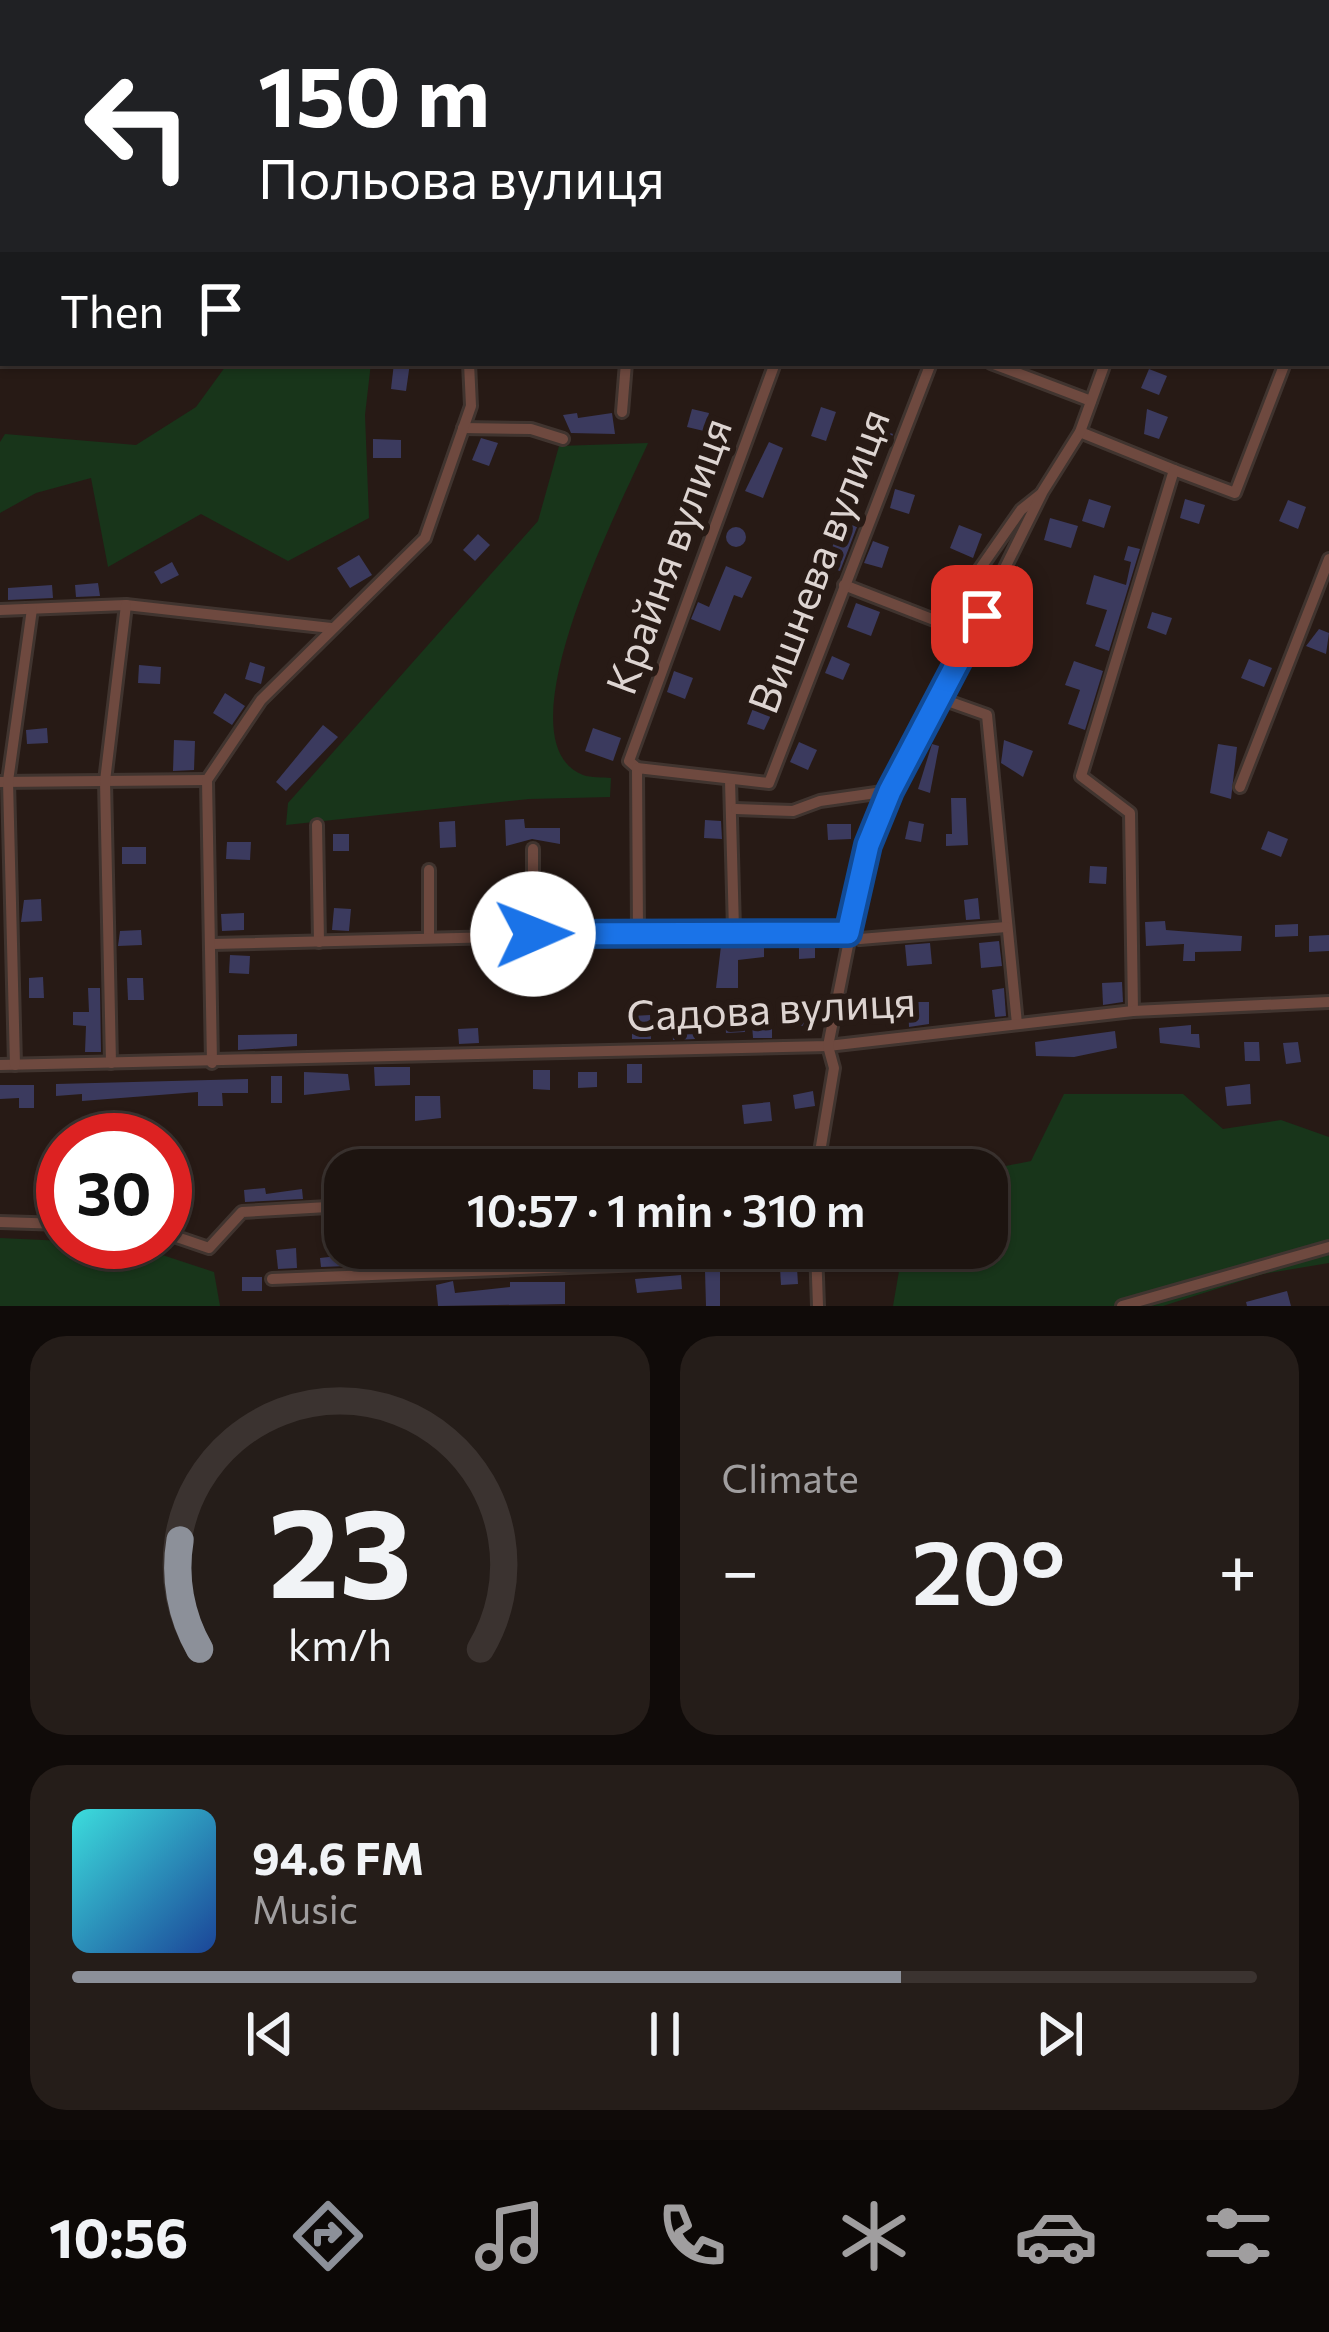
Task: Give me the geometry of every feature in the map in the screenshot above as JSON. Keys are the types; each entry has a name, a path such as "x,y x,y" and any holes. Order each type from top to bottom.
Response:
{"street":[{"path":"212,1063 207,780 261,700 425,538 471,406 469,366"},
{"path":"622,412 626,366"},
{"name":"Крайня вулиця","path":"637,769 629,761 774,366"},
{"name":"Вишнева вулиця","path":"730,780 769,784 930,366"},
{"path":"999,366 1091,401"},
{"path":"820,1149 834,1068 828,1046 868,845 890,791 942,699 1043,491 1080,432 1104,366"},
{"path":"1080,432 1235,493 1284,366"},
{"path":"463,428 531,429 563,439"},
{"path":"1132,1011 1130,813 1081,776 1174,470"},
{"path":"844,585 942,623 1021,510 1043,491"},
{"path":"1240,788 1329,559"},
{"path":"0,610 126,605 332,628"},
{"path":"111,1064 105,781 126,605"},
{"path":"15,1065 4,782 32,609"},
{"path":"942,699 987,715 1017,1024"},
{"path":"638,932 637,769 730,780 734,930"},
{"path":"4,782 207,780"},
{"path":"736,809 794,811 820,801 890,791"},
{"path":"317,825 319,943"},
{"path":"533,849 533,934"},
{"path":"429,870 429,936"},
{"path":"212,944 734,930 848,933 860,939 1006,927"},
{"name":"Садова вулиця","path":"0,1065 828,1046 1132,1011 1329,1001"},
{"path":"192,1242 208,1248 242,1212 324,1207"},
{"path":"0,1222 36,1223"},
{"path":"1122,1306 1329,1247"},
{"path":"272,1279 473,1269"},
{"path":"817,1269 818,1306"}],"green space":[{"path":"226,366 371,366 365,415 369,518 288,561 201,514 108,567 91,478 36,493 0,513 0,442 5,434 136,445 196,407"},
{"path":"648,443 574,617 559,670 553,717 560,753 583,775 611,778 610,797 529,799 286,825 288,803 538,521 559,446"},
{"path":"1064,1094 1183,1094 1223,1129 1281,1120 1329,1137 1329,1263 1263,1274 1163,1306 893,1306 899,1269 1008,1269 1008,1166 1031,1161"},
{"path":"0,1238 36,1240 36,1269 192,1269 192,1265 214,1272 220,1306 0,1306"}],"building":[{"path":"394,366 410,366 406,391 391,389"},
{"path":"1149,369 1167,376 1159,395 1141,388"},
{"path":"821,407 836,412 826,441 811,436"},
{"path":"692,409 709,413 704,431 687,427"},
{"path":"1147,409 1168,417 1159,439 1144,434"},
{"path":"577,413 578,418 612,413 615,434 571,433 563,415"},
{"path":"873,427 893,434 888,447 869,441"},
{"path":"481,438 498,443 489,466 472,460"},
{"path":"373,439 401,440 401,458 373,458"},
{"path":"769,442 783,448 763,498 745,491"},
{"path":"895,489 915,495 909,514 890,508"},
{"path":"1089,499 1111,506 1104,528 1082,521"},
{"path":"1185,499 1205,505 1199,524 1180,518"},
{"path":"1288,500 1306,507 1298,529 1279,521"},
{"path":"1050,518 1078,526 1071,548 1044,540"},
{"path":"841,521 857,527 840,571 826,566"},
{"path":"959,525 982,534 973,558 950,548"},
{"path":"736,527 746,537 736,547 726,537"},
{"path":"478,534 490,545 475,561 463,550"},
{"path":"873,541 889,547 882,568 864,563"},
{"path":"1128,546 1140,549 1109,651 1095,646 1107,610 1086,604 1094,575 1126,585 1131,562 1124,560"},
{"path":"359,555 372,575 350,588 337,568"},
{"path":"172,562 179,575 161,584 154,572"},
{"path":"726,566 752,577 742,598 734,595 720,631 691,619 698,602 709,607"},
{"path":"98,583 100,596 76,597 75,585"},
{"path":"52,585 53,598 8,600 8,588"},
{"path":"806,592 823,598 815,619 798,613"},
{"path":"856,603 880,612 871,636 847,627"},
{"path":"1152,612 1172,618 1166,635 1147,628"},
{"path":"1319,629 1329,633 1326,654 1306,646"},
{"path":"832,656 850,664 843,680 825,673"},
{"path":"1249,659 1272,668 1264,687 1241,678"},
{"path":"1074,661 1103,671 1085,730 1068,724 1080,690 1065,685"},
{"path":"250,662 265,667 261,684 245,679"},
{"path":"139,665 161,667 160,684 138,683"},
{"path":"674,671 693,678 685,699 667,692"},
{"path":"767,671 788,679 764,730 747,724"},
{"path":"225,693 245,706 232,725 213,713"},
{"path":"323,725 338,737 286,791 276,782"},
{"path":"47,728 48,743 27,744 26,730"},
{"path":"593,728 621,738 613,761 585,751"},
{"path":"174,740 195,741 194,770 173,771"},
{"path":"1004,740 1033,751 1023,777 1001,763"},
{"path":"799,742 817,750 808,770 790,762"},
{"path":"932,744 939,746 930,793 918,789"},
{"path":"1218,744 1237,747 1231,799 1210,793"},
{"path":"951,798 966,798 968,845 946,846 946,834 952,834"},
{"path":"524,819 525,828 560,828 560,844 532,839 506,846 505,820"},
{"path":"705,820 721,821 722,839 704,838"},
{"path":"455,821 456,847 440,848 439,822"},
{"path":"909,821 924,824 921,842 905,839"},
{"path":"827,824 851,824 851,839 828,840"},
{"path":"1268,831 1288,839 1281,857 1261,849"},
{"path":"333,834 349,834 349,851 333,851"},
{"path":"227,842 251,842 250,860 226,859"},
{"path":"122,847 146,847 146,864 122,864"},
{"path":"1090,866 1107,867 1106,884 1089,883"},
{"path":"978,898 980,919 966,920 964,900"},
{"path":"41,899 42,921 21,922 24,900"},
{"path":"509,903 523,903 523,924 510,925"},
{"path":"334,908 351,909 349,931 332,930"},
{"path":"244,913 244,930 222,931 221,914"},
{"path":"1165,921 1166,930 1242,936 1241,951 1195,952 1195,961 1183,961 1184,944 1146,946 1145,922"},
{"path":"1298,924 1298,936 1275,937 1275,925"},
{"path":"141,930 142,945 118,946 120,931"},
{"path":"1329,935 1329,951 1309,952 1309,936"},
{"path":"815,939 815,958 799,959 799,940"},
{"path":"999,941 1002,966 981,968 979,943"},
{"path":"764,943 764,957 738,960 738,988 716,988 721,946"},
{"path":"930,943 932,964 907,966 905,945"},
{"path":"230,955 250,956 249,974 229,973"},
{"path":"43,977 44,998 29,998 29,978"},
{"path":"127,978 143,978 144,1000 128,1000"},
{"path":"1122,982 1123,1002 1103,1005 1102,983"},
{"path":"88,988 100,988 101,1052 85,1052 86,1026 73,1025 73,1012 89,1012"},
{"path":"1004,988 1006,1016 995,1017 992,990"},
{"path":"908,1002 929,1002 929,1024 909,1027"},
{"path":"795,1010 815,1011 814,1027 794,1025"},
{"path":"725,1013 744,1013 745,1032 726,1033"},
{"path":"650,1015 651,1039 632,1039 632,1016"},
{"path":"694,1018 695,1039 673,1040 672,1019"},
{"path":"772,1023 772,1038 753,1038 752,1024"},
{"path":"1191,1025 1191,1034 1199,1034 1200,1048 1160,1043 1159,1028"},
{"path":"478,1028 479,1043 459,1044 458,1029"},
{"path":"1115,1031 1117,1048 1074,1057 1036,1056 1035,1042"},
{"path":"297,1034 297,1046 238,1050 238,1035"},
{"path":"1244,1042 1259,1042 1260,1061 1245,1061"},
{"path":"1298,1042 1301,1062 1286,1064 1283,1043"},
{"path":"627,1064 642,1064 642,1083 627,1083"},
{"path":"374,1067 410,1067 410,1085 375,1086"},
{"path":"533,1070 550,1070 550,1090 533,1089"},
{"path":"304,1072 348,1074 350,1090 304,1095"},
{"path":"578,1072 597,1072 597,1087 578,1088"},
{"path":"271,1076 282,1076 282,1103 271,1103"},
{"path":"248,1079 248,1093 222,1093 223,1106 198,1106 198,1092 82,1101 82,1094 56,1096 56,1084"},
{"path":"1250,1084 1251,1104 1227,1106 1225,1087"},
{"path":"0,1085 34,1085 34,1108 19,1108 19,1098 0,1099"},
{"path":"813,1091 815,1106 795,1109 793,1095"},
{"path":"415,1096 440,1096 441,1118 415,1121"},
{"path":"770,1102 772,1121 744,1124 742,1105"},
{"path":"265,1188 266,1194 302,1189 303,1199 245,1202 244,1190"},
{"path":"296,1248 297,1268 278,1269 276,1250"},
{"path":"780,1269 797,1269 798,1284 781,1285"},
{"path":"705,1271 720,1271 720,1306 706,1306"},
{"path":"681,1275 682,1289 637,1293 635,1279"},
{"path":"242,1277 262,1277 262,1291 242,1291"},
{"path":"453,1281 455,1293 510,1287 510,1282 565,1282 565,1304 438,1306 436,1285"},
{"path":"1287,1291 1291,1306 1247,1306 1246,1302"}],"route":[{"path":"533,934 836,929 848,933 868,845 890,791 982,616"}]}
